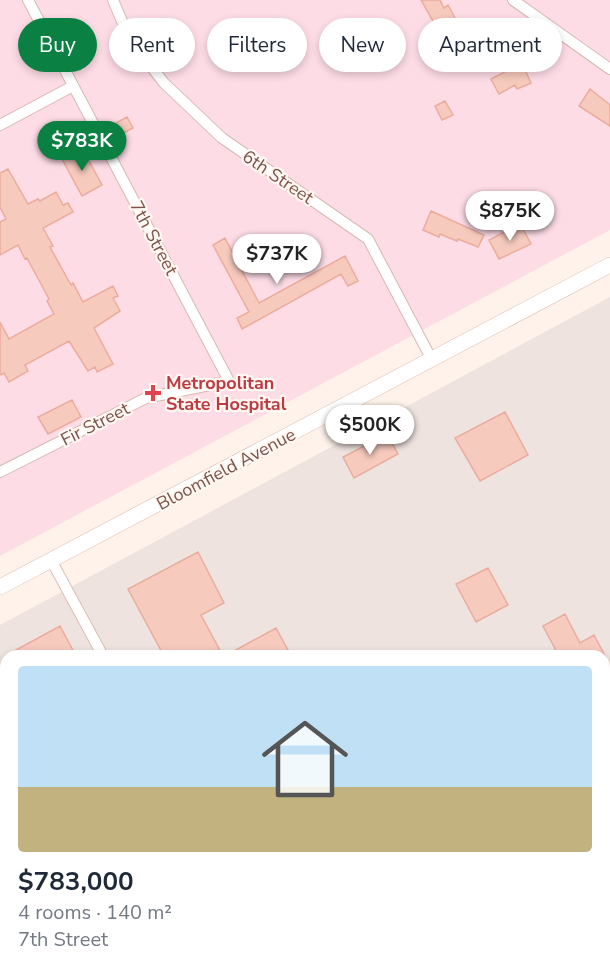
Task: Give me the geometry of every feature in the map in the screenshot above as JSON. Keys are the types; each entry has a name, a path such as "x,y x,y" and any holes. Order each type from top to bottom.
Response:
{"main road":[{"name":"Bloomfield Avenue","path":"0,587 610,265"}],"street":[{"name":"7th Street","path":"28,0 229,381"},
{"name":"6th Street","path":"113,0 138,50 164,83 222,138 368,239 432,360"},
{"path":"513,0 610,69"},
{"path":"0,125 73,86"},
{"name":"Fir Street","path":"0,472 146,398 229,381"},
{"path":"51,560 100,650"}],"shaded area":[{"name":"Metropolitan State Hospital","path":"0,0 610,0 610,230 0,556"},
{"path":"610,297 610,650 0,650 0,625"}],"building":[{"path":"421,0 440,0 444,8 448,5 455,18 431,18"},
{"path":"505,72 526,72 531,83 517,89 515,85 499,94 491,79"},
{"path":"590,89 610,105 610,126 579,106"},
{"path":"445,101 453,115 442,120 435,106"},
{"path":"127,117 133,128 120,135 114,124"},
{"path":"82,148 102,185 82,196 62,159"},
{"path":"8,169 28,204 38,199 40,201 56,192 63,205 68,203 73,212 43,228 53,246 50,247 83,302 113,286 118,296 113,298 120,311 94,328 113,364 97,372 95,367 88,371 69,341 25,365 28,371 9,382 4,373 0,375 0,322 9,339 54,314 47,301 49,299 18,245 0,255 0,222 6,219 0,207 0,173"},
{"path":"431,211 484,235 478,247 440,234 439,237 423,230"},
{"path":"522,227 531,244 499,259 489,240 510,229 512,233"},
{"path":"225,238 259,303 345,256 358,281 348,286 341,274 242,329 237,318 249,312 213,245"},
{"path":"72,400 81,417 48,434 38,417"},
{"path":"505,412 528,455 480,481 455,438"},
{"path":"387,434 398,454 354,478 343,457"},
{"path":"198,552 224,603 201,615 220,650 161,650 128,589"},
{"path":"488,568 508,605 476,622 456,584"},
{"path":"565,614 580,643 594,635 602,650 556,650 543,626"},
{"path":"60,626 73,650 16,650"},
{"path":"276,628 288,650 236,650"}],"place":[{"name":"Metropolitan State Hospital","path":"153,393"}]}
